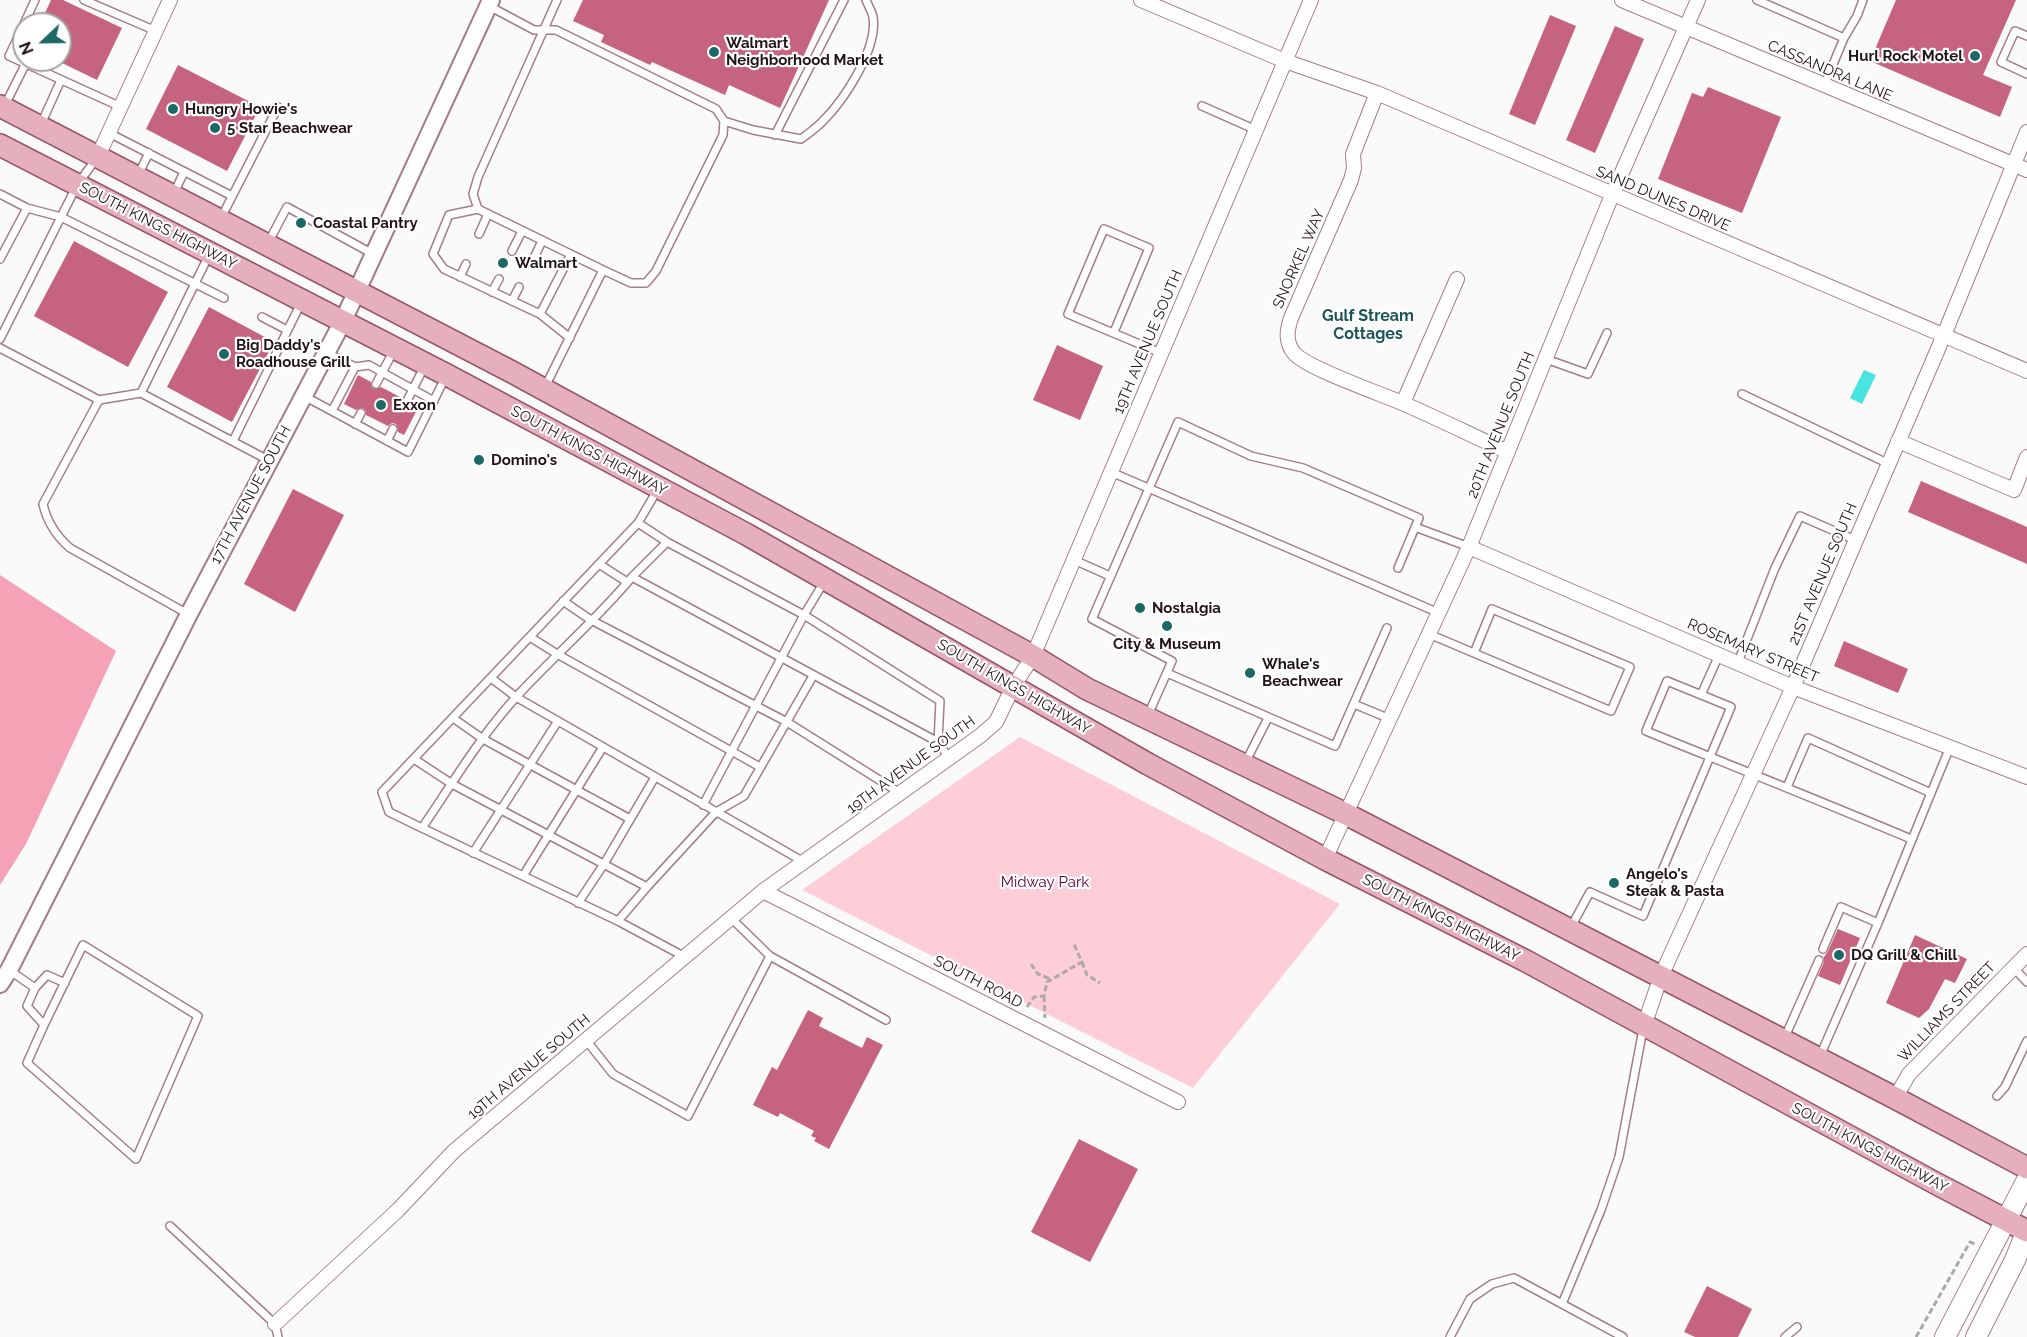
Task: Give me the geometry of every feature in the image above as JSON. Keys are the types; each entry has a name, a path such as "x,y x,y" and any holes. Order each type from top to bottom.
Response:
{"main road":[{"path":"2,107 544,390 1033,656 1087,688 1346,814 2027,1168"},
{"name":"SOUTH KINGS HIGHWAY","path":"0,145 426,364 659,488 826,579 1148,764 1325,859 1526,961 2027,1230"},
{"path":"1945,1337 2027,1180"},
{"path":"1976,1337 2015,1260 2027,1230"}],"street":[{"path":"98,156 170,0"},
{"name":"SAND DUNES DRIVE","path":"1141,0 1285,61 1377,93 2027,371"},
{"name":"19TH AVENUE SOUTH","path":"276,1330 398,1210 454,1151 763,891 996,722 1013,687 1033,656 1311,0"},
{"name":"CASSANDRA LANE","path":"1622,0 2027,170"},
{"name":"20TH AVENUE SOUTH","path":"1325,859 1469,547 1506,451 1612,195 1698,0"},
{"name":"17TH AVENUE SOUTH","path":"4,977 189,614 343,321 490,3"},
{"name":"SNORKEL WAY","path":"1377,93 1353,154 1354,168 1351,180 1291,318 1287,336 1292,351 1306,363 1403,403 1506,451"},
{"name":"21ST AVENUE SOUTH","path":"1644,1026 1661,976 1793,687 1944,335 2027,132"},
{"path":"1403,403 1457,279"},
{"path":"1898,441 2013,490 2027,457"},
{"name":"ROSEMARY STREET","path":"1469,547 1793,687 2027,777"},
{"name":"SOUTH ROAD","path":"763,891 1178,1102"},
{"name":"WILLIAMS STREET","path":"1895,1098 1909,1074 2027,954"}],"lane":[{"path":"84,0 156,31"},
{"path":"478,209 473,194 478,177 557,0"},
{"path":"775,135 844,0"},
{"path":"724,121 801,140 823,121 854,80 867,56 873,17 866,0"},
{"path":"1757,0 1844,38"},
{"path":"1824,86 1863,0"},
{"path":"490,3 534,30 556,30 716,109 724,121 723,135 656,271 646,283 631,283 478,209 449,214 433,254 444,269 540,314 570,338"},
{"path":"2027,36 2015,31 2001,62 2027,74"},
{"path":"2,107 21,72"},
{"path":"45,72 121,107"},
{"path":"40,126 61,80"},
{"path":"1202,106 1256,130"},
{"path":"219,220 278,107"},
{"path":"109,133 232,196"},
{"path":"137,177 149,153"},
{"path":"0,339 77,184 98,156"},
{"path":"172,196 184,172"},
{"path":"0,194 27,208 60,217 224,298"},
{"path":"267,245 286,207 373,254"},
{"path":"0,259 27,208"},
{"path":"479,234 488,214"},
{"path":"1114,333 1149,248 1104,229 1068,314 1161,353"},
{"path":"512,251 522,231"},
{"path":"533,260 542,241"},
{"path":"141,393 210,253"},
{"path":"540,314 571,254"},
{"path":"460,277 466,264"},
{"path":"544,390 603,270"},
{"path":"492,292 498,279"},
{"path":"512,301 519,287"},
{"path":"232,441 302,300"},
{"path":"262,317 287,330"},
{"path":"1546,359 1588,374 1607,333"},
{"path":"0,348 99,400 141,393 269,460"},
{"path":"376,384 395,348"},
{"path":"327,353 355,368 369,365 434,400"},
{"path":"407,401 426,364"},
{"path":"332,411 355,368"},
{"path":"304,396 408,452 447,375"},
{"path":"1742,394 1889,464"},
{"path":"99,400 43,504 46,516 58,537 69,548 189,614"},
{"path":"356,424 361,413"},
{"path":"1147,717 1172,661 1092,618 1178,422 1251,456 1303,468 1419,518 1398,568"},
{"path":"387,441 393,429"},
{"path":"1111,472 1438,613"},
{"path":"659,488 638,524 382,792 390,812 618,921 686,957"},
{"path":"1738,662 1775,568 1800,516 1855,540"},
{"path":"638,524 804,615 940,702 938,742"},
{"path":"1415,527 1469,547"},
{"path":"422,828 483,739 516,697 668,542"},
{"path":"1074,560 1110,576"},
{"path":"599,564 938,742 949,758"},
{"path":"703,805 804,615 826,579"},
{"path":"563,601 591,620 786,722 900,793"},
{"path":"1429,634 1611,711 1630,667 1492,609 1474,653"},
{"path":"1167,673 1335,746 1387,628"},
{"path":"530,636 557,654 760,767"},
{"path":"1701,695 1719,655"},
{"path":"618,921 647,886 716,812 744,796 813,676"},
{"path":"491,678 516,697 804,862"},
{"path":"1569,929 1590,892 1643,916 1710,758 1731,707 1667,681 1646,731 1710,758 1754,773 1911,839"},
{"path":"1354,704 1390,719"},
{"path":"1244,765 1268,717"},
{"path":"453,718 483,739 630,819"},
{"path":"473,853 558,721"},
{"path":"1788,787 1808,738 1931,793"},
{"path":"523,876 603,747"},
{"path":"1819,1058 1878,923 1950,747"},
{"path":"414,759 452,784 549,837 647,886"},
{"path":"578,903 604,864 655,777"},
{"path":"1823,949 1841,907 1878,923"},
{"path":"731,918 770,956 886,1020"},
{"path":"83,945 198,1016 136,1159 27,1063 65,983 83,945"},
{"path":"586,1040 613,1074 688,1116 770,956"},
{"path":"1784,1040 1819,960"},
{"path":"2014,968 2027,982"},
{"path":"44,1025 27,1006 34,988 47,975 65,983"},
{"path":"4,977 34,988"},
{"path":"1562,1304 1601,1210 1619,1157 1644,1026"},
{"path":"1997,1096 2005,1087 2027,1041"},
{"path":"170,1227 276,1330"},
{"path":"1450,1337 1470,1299 1492,1284 1514,1278 1623,1337"},
{"path":"1785,1337 1797,1328"}],"path":[{"path":"1074,942 1087,975 1100,983"},
{"path":"1022,1023 1030,1000 1044,996 1047,982 1082,962"},
{"path":"1031,964 1038,974 1051,979"},
{"path":"1916,1337 1920,1329"}],"green space":[{"name":"Midway Park","path":"1020,737 1340,904 1193,1088 802,890"}],"shaded area":[{"path":"0,575 116,651 26,844 0,885"}],"water":[{"path":"1864,370 1876,375 1862,404 1850,398"}],"building":[{"path":"51,0 63,0 122,28 97,80 72,68 72,12 46,12"},
{"name":"Walmart Neighborhood Market","path":"583,0 829,0 780,108 729,85 725,95 652,62 650,65 601,42 604,35 573,21"},
{"path":"1896,0 2016,0 1983,75 2012,87 2000,117 1870,61"},
{"path":"1550,15 1576,26 1535,125 1509,114"},
{"path":"1615,26 1644,39 1595,153 1566,140"},
{"path":"178,65 260,107 227,171 146,129"},
{"path":"1708,87 1781,117 1742,213 1658,179 1692,93 1703,97"},
{"path":"74,241 168,292 128,367 34,316"},
{"path":"209,307 274,342 232,422 167,387"},
{"path":"1057,345 1103,366 1080,420 1033,400"},
{"name":"Exxon","path":"358,375 371,382 374,389 381,387 402,398 401,402 404,406 412,403 419,406 404,435 398,432 396,424 392,423 388,426 366,415 363,408 356,410 344,404"},
{"path":"1921,481 2027,527 2027,564 1908,512"},
{"path":"293,489 344,515 295,612 244,584"},
{"path":"1844,641 1908,669 1898,693 1834,666"},
{"path":"1838,929 1860,938 1840,985 1818,976 1824,957"},
{"path":"1915,935 1967,959 1955,983 1945,979 1929,1009 1919,1018 1886,1003"},
{"path":"808,1010 823,1018 819,1026 862,1048 867,1037 883,1045 829,1149 814,1141 816,1138 811,1136 814,1131 780,1113 778,1117 753,1105 772,1067 777,1070"},
{"path":"1079,1139 1138,1169 1090,1262 1031,1232"},
{"path":"1707,1286 1752,1309 1738,1337 1695,1337 1684,1332"}],"place":[{"name":"Walmart Neighborhood Market","path":"714,52"},
{"name":"Hurl Rock Motel","path":"1975,56"},
{"name":"Hungry Howie's","path":"173,109"},
{"name":"5 Star Beachwear","path":"215,128"},
{"name":"Coastal Pantry","path":"301,223"},
{"name":"Walmart","path":"503,263"},
{"name":"Big Daddy's Roadhouse Grill","path":"224,354"},
{"name":"Exxon","path":"381,405"},
{"name":"Domino's","path":"479,460"},
{"name":"Nostalgia","path":"1140,608"},
{"name":"City & Museum","path":"1167,626"},
{"name":"Whale's Beachwear","path":"1250,673"},
{"name":"Angelo's Steak & Pasta","path":"1614,883"},
{"name":"DQ Grill & Chill","path":"1839,955"}],"district":[{"name":"Gulf Stream Cottages","path":"1368,325"}]}
